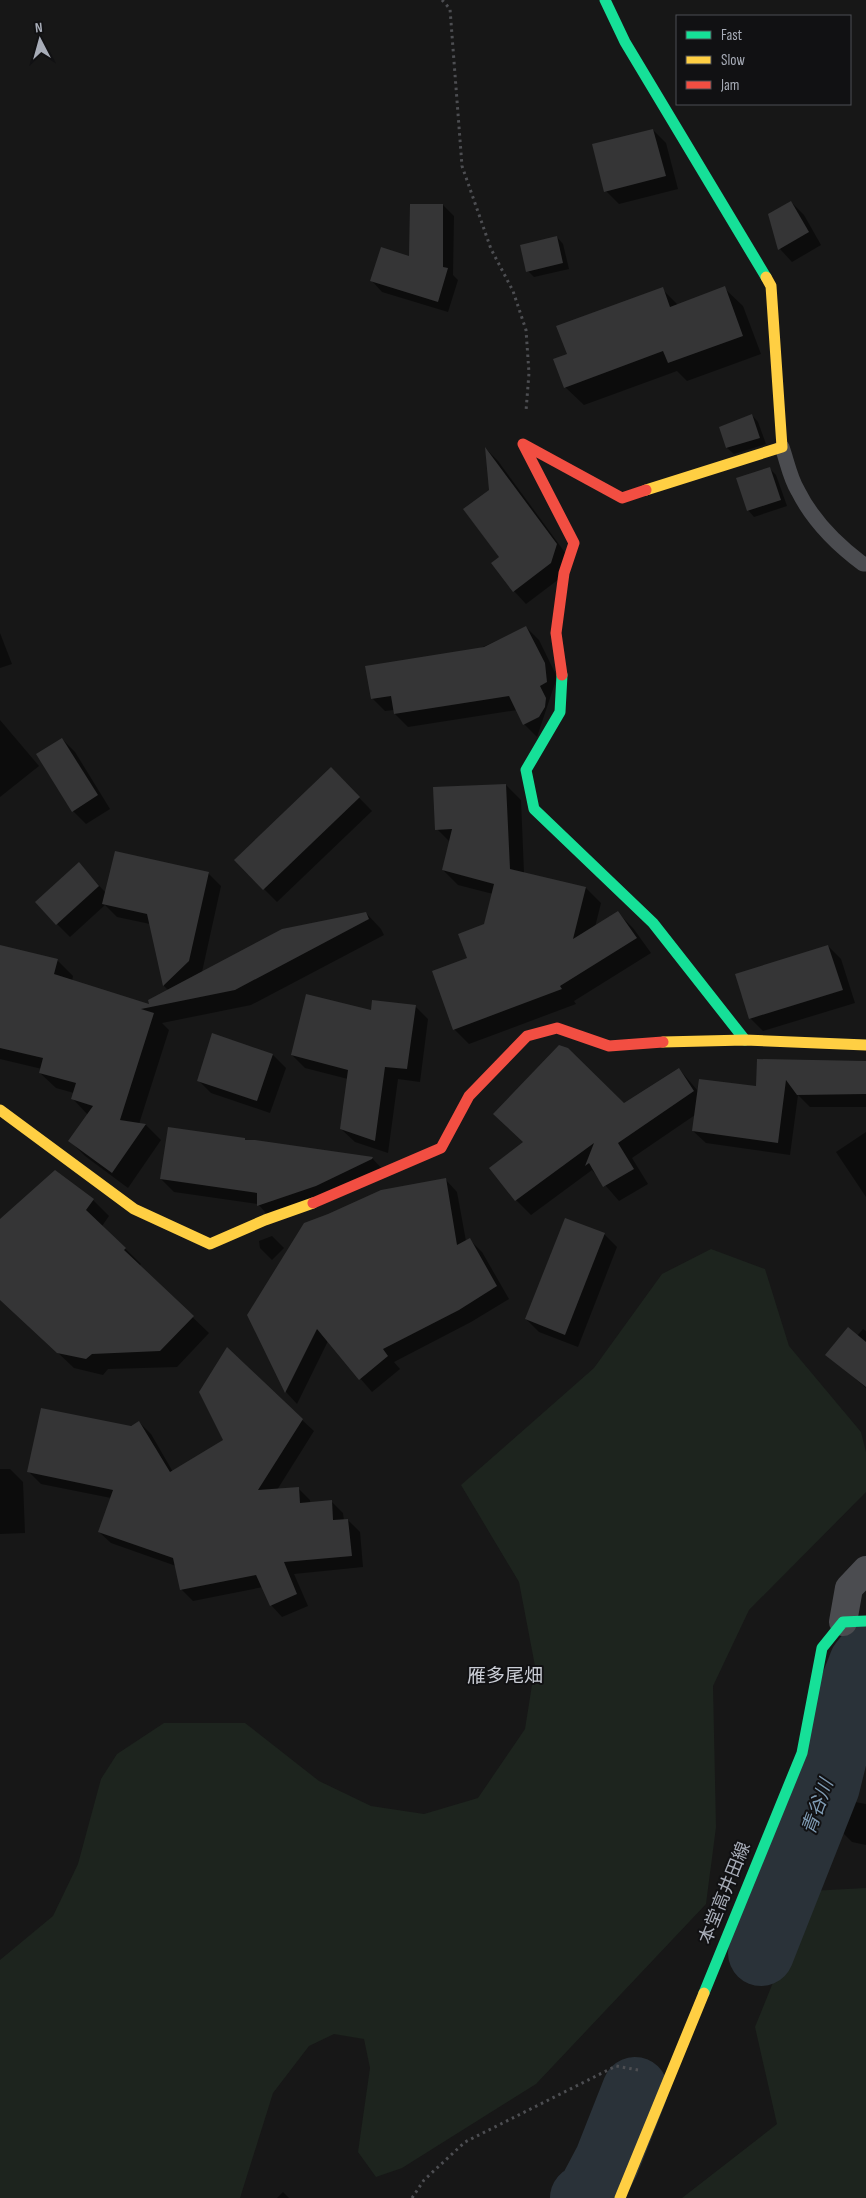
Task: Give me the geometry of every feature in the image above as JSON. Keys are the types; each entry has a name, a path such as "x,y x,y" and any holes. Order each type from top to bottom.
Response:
{"street":[{"path":"523,444 622,498 782,446 771,286 625,42 605,0"},
{"path":"523,444 574,543 564,573 556,633 563,682 560,712 526,770 534,809 652,923 745,1040"},
{"path":"0,1110 134,1209 210,1244 265,1220 322,1200 391,1168 441,1148 469,1096 527,1036 557,1028 609,1046 660,1042 745,1040 866,1045"},
{"path":"855,1621 849,1588 866,1570"},
{"name":"本堂高井田線","path":"620,2198 802,1753 822,1648 855,1621"}],"lane":[{"path":"782,446 797,490 811,514 838,545 863,564 866,564"}],"path":[{"path":"442,0 450,9 462,166 491,249 513,291 526,330 529,373 523,444"},
{"path":"412,2198 424,2180 466,2142 590,2078 616,2066 670,2076"}],"shaded area":[{"path":"711,1249 765,1269 789,1346 861,1432 866,1452 866,1492 749,1610 713,1686 716,1827 706,1904 536,2084 402,2168 376,2177 358,2152 370,2068 364,2039 334,2034 309,2046 273,2093 240,2198 0,2198 0,1960 53,1916 78,1864 101,1779 117,1754 164,1723 245,1723 319,1781 371,1806 424,1814 478,1798 525,1729 535,1666 519,1582 461,1485 594,1368 662,1274"},
{"path":"866,1888 866,2198 682,2198 777,2124 755,2027 810,1891"}],"building":[{"path":"653,129 666,176 604,192 592,144"},
{"path":"791,201 809,232 778,250 768,214"},
{"path":"410,204 443,204 443,267 448,268 438,302 370,281 381,247 409,256"},
{"path":"557,236 563,263 526,272 520,245"},
{"path":"725,286 743,336 668,363 663,351 564,388 553,359 567,354 556,326 663,287 670,307"},
{"path":"752,414 760,438 726,448 719,427"},
{"path":"485,447 557,544 551,563 513,592 491,563 499,557 463,509 489,490"},
{"path":"770,467 781,500 747,511 736,478"},
{"path":"526,626 545,663 547,682 540,686 546,698 545,707 539,717 523,725 509,696 394,714 391,696 371,699 365,666 484,647"},
{"path":"62,738 98,795 72,812 36,754"},
{"path":"331,767 360,797 263,890 234,860"},
{"path":"506,784 510,869 586,887 573,939 618,911 637,938 560,986 562,989 453,1030 432,971 467,958 458,934 484,924 494,884 442,870 452,829 435,830 433,787"},
{"path":"115,851 209,872 189,961 163,986 147,914 102,904"},
{"path":"79,862 99,886 56,925 35,902"},
{"path":"366,912 369,919 235,990 141,1009 154,1013 120,1120 146,1124 112,1173 68,1141 93,1106 71,1099 76,1083 39,1073 43,1058 0,1048 0,945 58,959 54,974 149,1004 148,1000 282,929"},
{"path":"828,945 843,990 749,1019 735,974"},
{"path":"306,994 371,1010 372,1000 416,1005 407,1069 385,1067 375,1141 340,1129 348,1070 291,1055"},
{"path":"212,1033 273,1054 257,1101 197,1081"},
{"path":"559,1045 568,1048 624,1103 679,1068 694,1091 618,1143 634,1169 603,1187 589,1163 585,1166 594,1143 515,1201 489,1168 523,1142 493,1114"},
{"path":"757,1059 866,1061 866,1094 797,1095 786,1080 778,1143 692,1131 699,1079 756,1086"},
{"path":"168,1127 245,1138 245,1140 373,1157 316,1186 257,1206 257,1193 160,1179"},
{"path":"55,1170 94,1199 86,1210 126,1248 124,1250 194,1316 160,1351 92,1354 86,1359 57,1353 0,1300 0,1219"},
{"path":"446,1178 457,1245 470,1238 497,1286 459,1310 383,1349 388,1356 359,1380 317,1329 285,1393 247,1315 304,1223 381,1190"},
{"path":"565,1218 605,1233 565,1335 525,1319"},
{"path":"848,1327 866,1342 866,1387 825,1355"},
{"path":"227,1347 303,1419 258,1490 299,1487 300,1503 332,1500 333,1520 348,1519 352,1556 284,1562 297,1594 270,1606 256,1575 180,1590 173,1558 98,1532 113,1490 27,1472 41,1408 131,1426 139,1421 170,1472 223,1440 199,1392"}],"waterway":[{"name":"青谷川","path":"761,1953 827,1786 849,1696 862,1663 866,1658"},
{"name":"青谷川","path":"583,2198 589,2195 607,2161 635,2090"}],"traffic: fast":[{"path":"605,0 625,42 766,277"},
{"path":"562,675 560,712 526,770 534,809 653,923 745,1040"},
{"path":"704,1993 802,1753 822,1648 843,1622 866,1621"}],"traffic: slow":[{"path":"646,490 782,447 771,286 766,277"},
{"path":"663,1042 745,1040 866,1045"},
{"path":"0,1110 134,1209 210,1244 265,1220 313,1203"},
{"path":"620,2198 704,1993"}],"traffic: jam":[{"path":"562,675 556,633 564,573 574,543 523,444 622,498 646,490"},
{"path":"313,1203 441,1148 469,1096 527,1036 557,1028 609,1046 663,1042"}],"district":[{"name":"雁多尾畑","path":"505,1676"}]}
